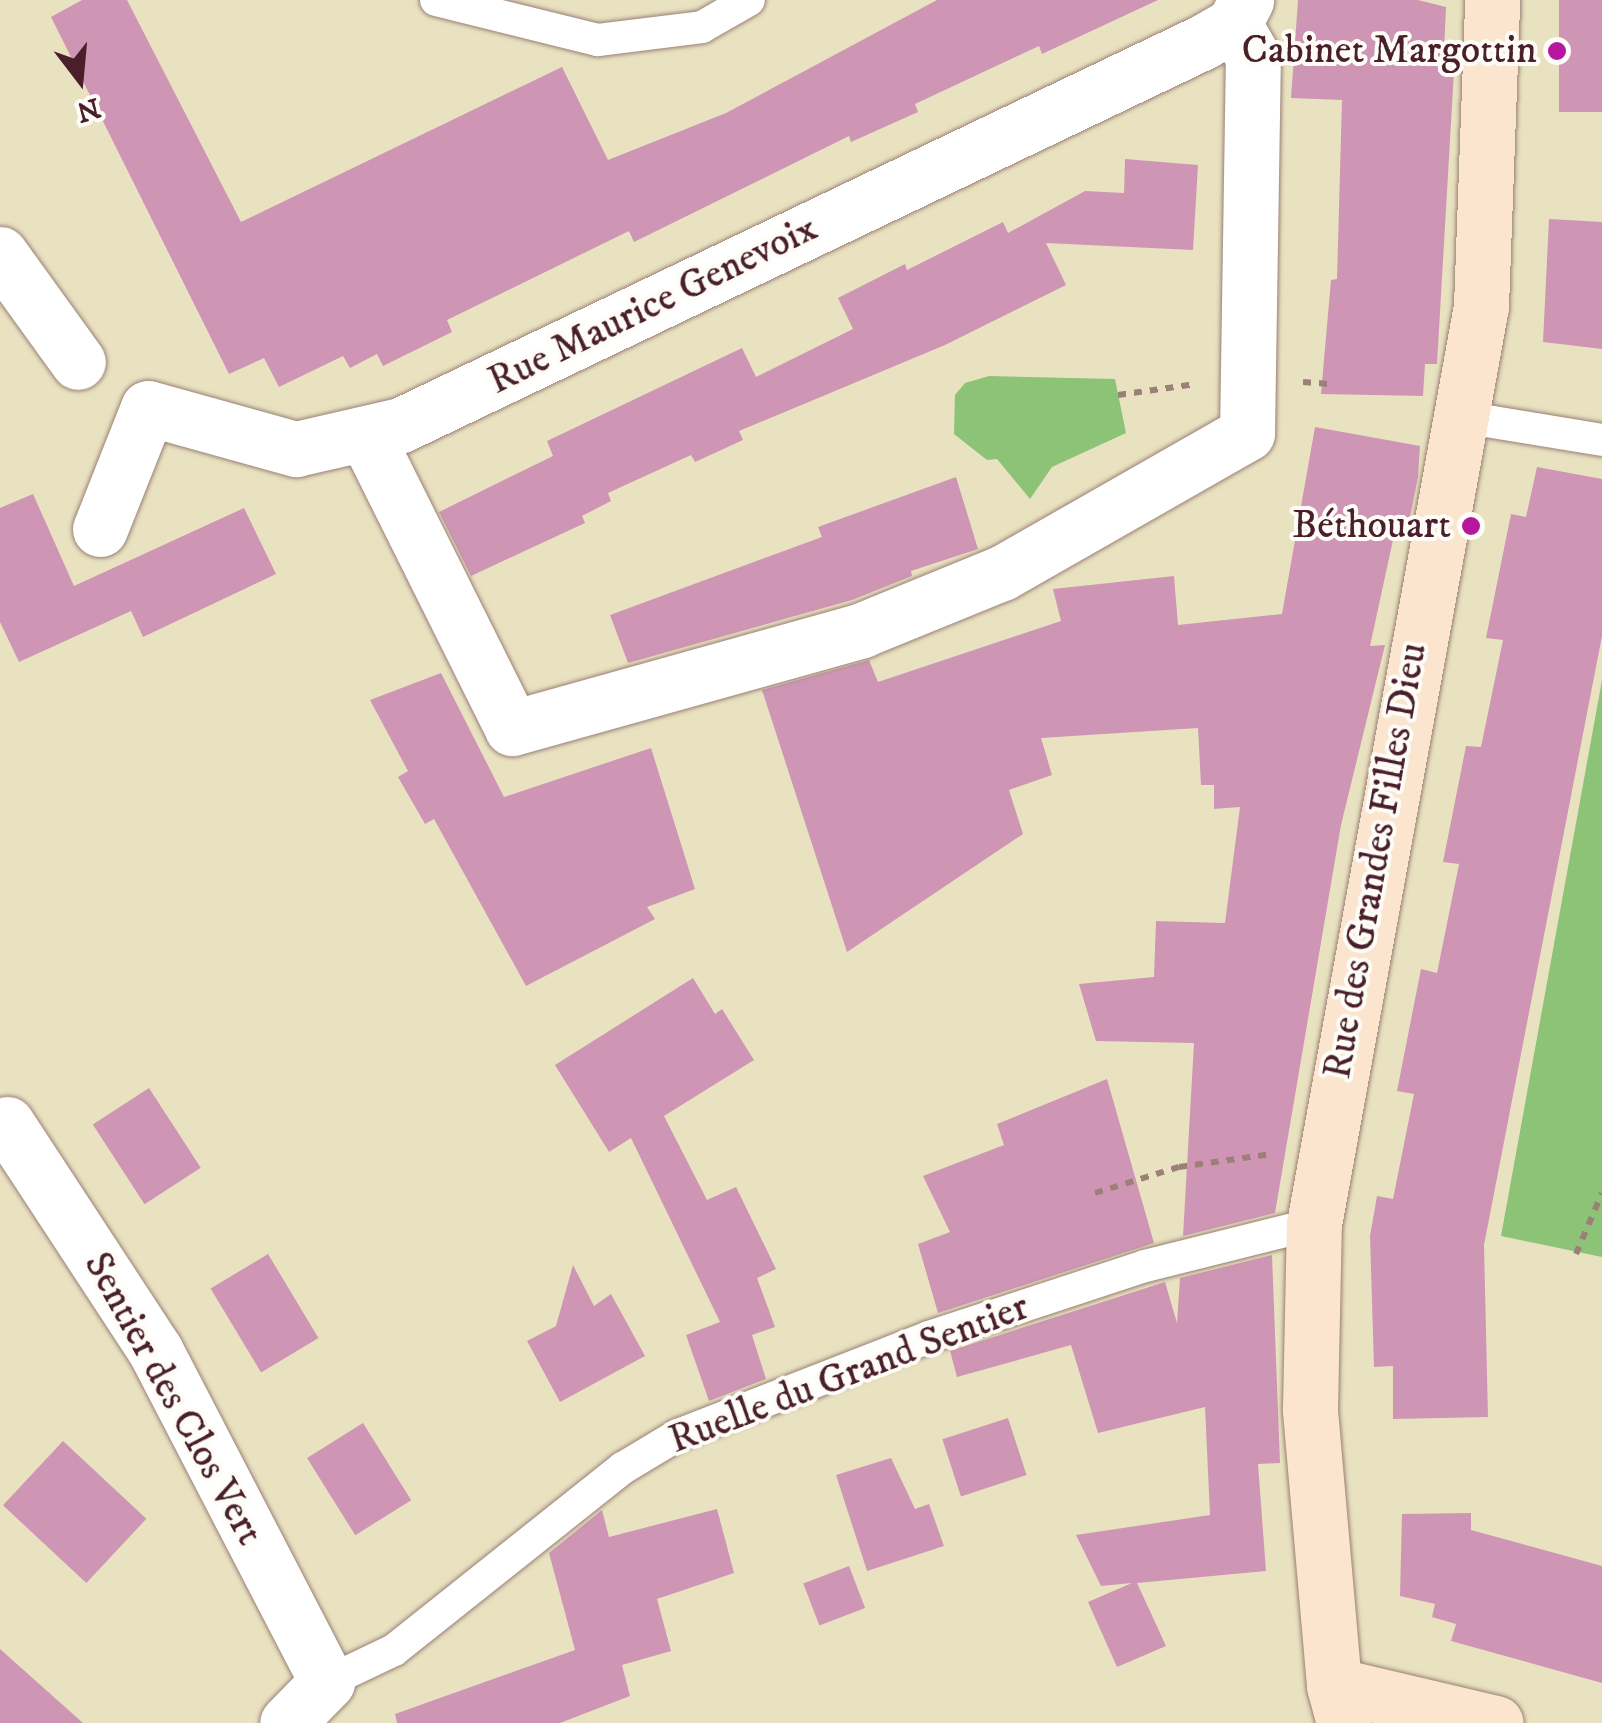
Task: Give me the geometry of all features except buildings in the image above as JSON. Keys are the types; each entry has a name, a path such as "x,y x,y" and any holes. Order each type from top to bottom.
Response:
{"main road":[{"name":"Rue des Grandes Filles Dieu","path":"1339,1704 1310,1409 1314,1224 1323,1149 1456,416 1480,306 1492,0"},
{"path":"1339,1704 1496,1723"}],"street":[{"path":"366,437 512,728 862,630 1002,573 1247,433 1253,58 1240,12"},
{"name":"Rue Maurice Genevoix","path":"100,530 148,408 296,449 366,437 1240,12"},
{"path":"0,254 78,362"},
{"name":"Sentier des Clos Vert","path":"8,1124 155,1350 326,1682"},
{"name":"Ruelle du Grand Sentier","path":"286,1723 326,1682"}],"lane":[{"path":"436,0 598,40 702,28 749,0"},
{"path":"1456,416 1602,440"},
{"name":"Ruelle du Grand Sentier","path":"326,1682 394,1650 623,1468 678,1435 928,1337 1145,1266 1314,1224"}],"path":[{"path":"1118,395 1248,376"},
{"path":"1096,1194 1179,1167 1323,1149"},
{"path":"1576,1254 1602,1193"}],"green space":[{"path":"989,376 1115,379 1126,433 1052,467 1030,499 997,459 987,460 954,434 955,395 965,383"},
{"path":"1602,680 1602,1257 1501,1236"}],"place":[{"name":"Cabinet Margottin","path":"1557,51"},
{"name":"Béthouart","path":"1471,526"}]}
